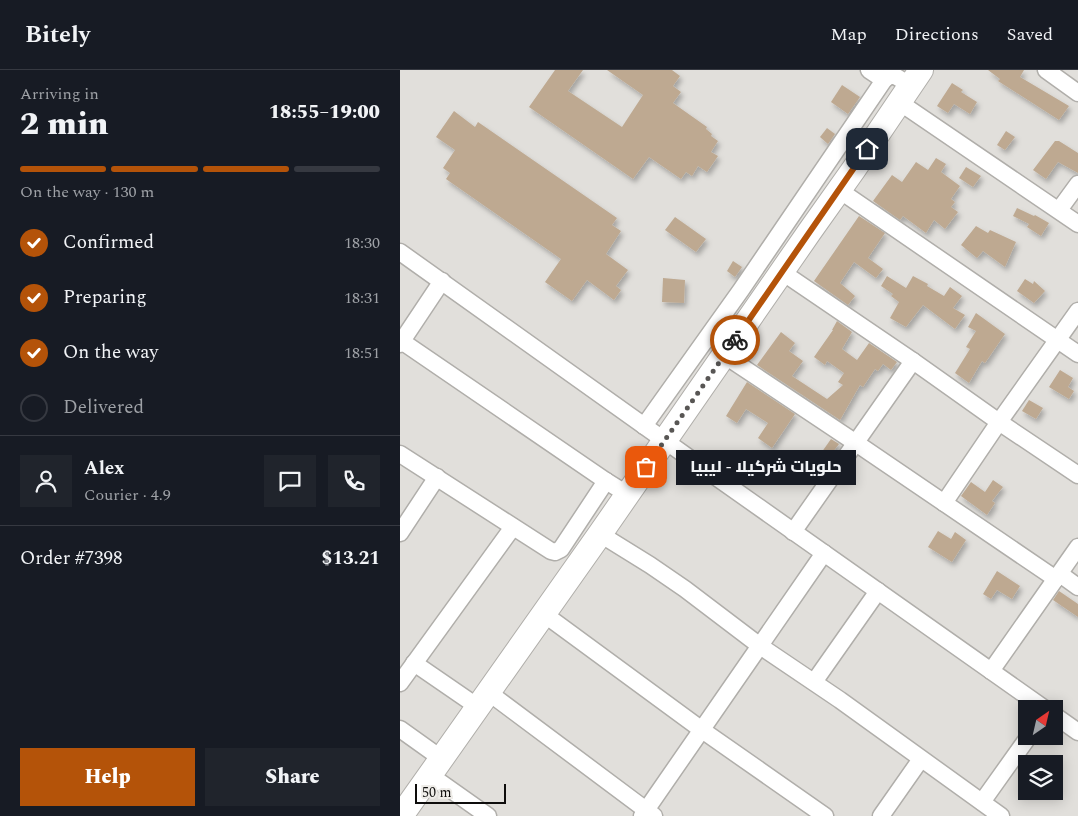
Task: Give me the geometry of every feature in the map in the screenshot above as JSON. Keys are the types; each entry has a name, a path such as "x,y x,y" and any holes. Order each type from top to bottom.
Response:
{"highway":[{"path":"401,816 600,534 910,86"}],"street":[{"path":"869,70 884,80"},
{"path":"1046,70 1078,93"},
{"path":"644,426 741,290 884,80 889,76 895,76 910,86 1078,224"},
{"path":"1059,210 1078,184"},
{"path":"839,190 1078,354"},
{"path":"400,252 1032,700"},
{"path":"782,272 1078,475"},
{"path":"442,282 401,342 627,494"},
{"path":"944,503 1078,311"},
{"path":"724,355 944,503 1078,587"},
{"path":"793,532 913,361"},
{"path":"400,454 555,552 561,549 606,481"},
{"path":"400,533 437,478"},
{"path":"400,683 513,527"},
{"path":"600,534 685,589 760,646 814,682 1001,816"},
{"path":"991,671 1078,547"},
{"path":"414,663 483,700 647,814 702,730 824,553"},
{"path":"814,682 878,591"},
{"path":"544,614 702,730 826,816"},
{"path":"1063,721 1078,732"},
{"path":"400,729 436,767 488,816"},
{"path":"982,802 1023,745"},
{"path":"881,816 921,759"}],"building":[{"path":"555,70 583,70 568,91 622,127 643,95 607,70 672,70 680,76 673,86 681,92 673,103 707,127 706,129 712,134 711,136 718,141 711,152 718,156 707,172 698,166 692,176 686,172 681,179 649,157 633,179 529,107"},
{"path":"988,70 1024,70 1020,77 1069,106 1059,120 998,81 1000,79"},
{"path":"952,83 963,90 961,92 977,102 970,114 954,104 948,113 937,106"},
{"path":"842,85 860,97 848,114 831,102"},
{"path":"454,111 475,127 478,122 617,218 612,225 621,231 606,254 628,270 616,286 621,290 614,300 587,280 572,301 545,282 561,259 446,179 450,173 443,168 455,150 436,137"},
{"path":"827,128 835,134 828,144 820,137"},
{"path":"1006,131 1015,137 1005,150 997,145"},
{"path":"1055,141 1059,141 1078,153 1078,173 1058,162 1046,179 1033,170"},
{"path":"936,158 946,164 941,172 960,186 951,199 955,202 951,207 958,212 945,229 934,220 926,233 903,216 900,220 873,201 892,175 902,182 916,162 928,170"},
{"path":"966,167 981,176 973,187 959,178"},
{"path":"1017,208 1049,223 1041,236 1027,227 1029,224 1013,216"},
{"path":"859,216 885,233 868,258 883,269 876,278 854,262 840,283 855,296 848,305 814,281"},
{"path":"675,217 706,239 696,252 665,230"},
{"path":"976,226 988,233 990,230 1016,242 1005,267 983,251 977,258 961,245"},
{"path":"733,261 742,267 735,277 727,271"},
{"path":"887,276 906,288 913,276 944,296 950,287 962,296 953,308 965,315 955,329 923,305 906,327 890,318 899,302 891,296 893,294 881,286"},
{"path":"663,278 685,280 684,303 662,302"},
{"path":"1025,279 1033,284 1034,281 1045,291 1034,303 1017,291"},
{"path":"976,313 1005,334 985,363 982,361 969,383 955,373 970,349 966,347 976,331 968,327"},
{"path":"837,321 852,332 842,349 857,360 869,343 897,362 891,370 883,364 878,371 875,369 863,387 860,385 840,420 757,365 781,332 795,343 789,351 803,361 792,376 827,399 843,385 838,382 844,373 827,361 825,365 814,357"},
{"path":"1060,370 1073,378 1068,387 1074,391 1069,399 1049,387"},
{"path":"747,382 795,414 772,448 758,438 768,423 746,409 737,423 726,416"},
{"path":"1029,400 1043,408 1036,419 1022,411"},
{"path":"831,439 839,444 826,461 819,456"},
{"path":"993,480 1003,487 992,501 995,503 987,515 961,496 971,482 985,492"},
{"path":"938,531 951,539 955,532 966,540 952,562 928,547"},
{"path":"997,571 1020,586 1012,599 997,590 991,599 983,594"},
{"path":"1059,591 1078,604 1078,617 1053,600"}],"way so far":[{"path":"646,467 735,340"}],"place":[{"name":"حلويات شركيلا - ليبيا","path":"646,467"}],"route":[{"path":"735,340 867,149"}]}
